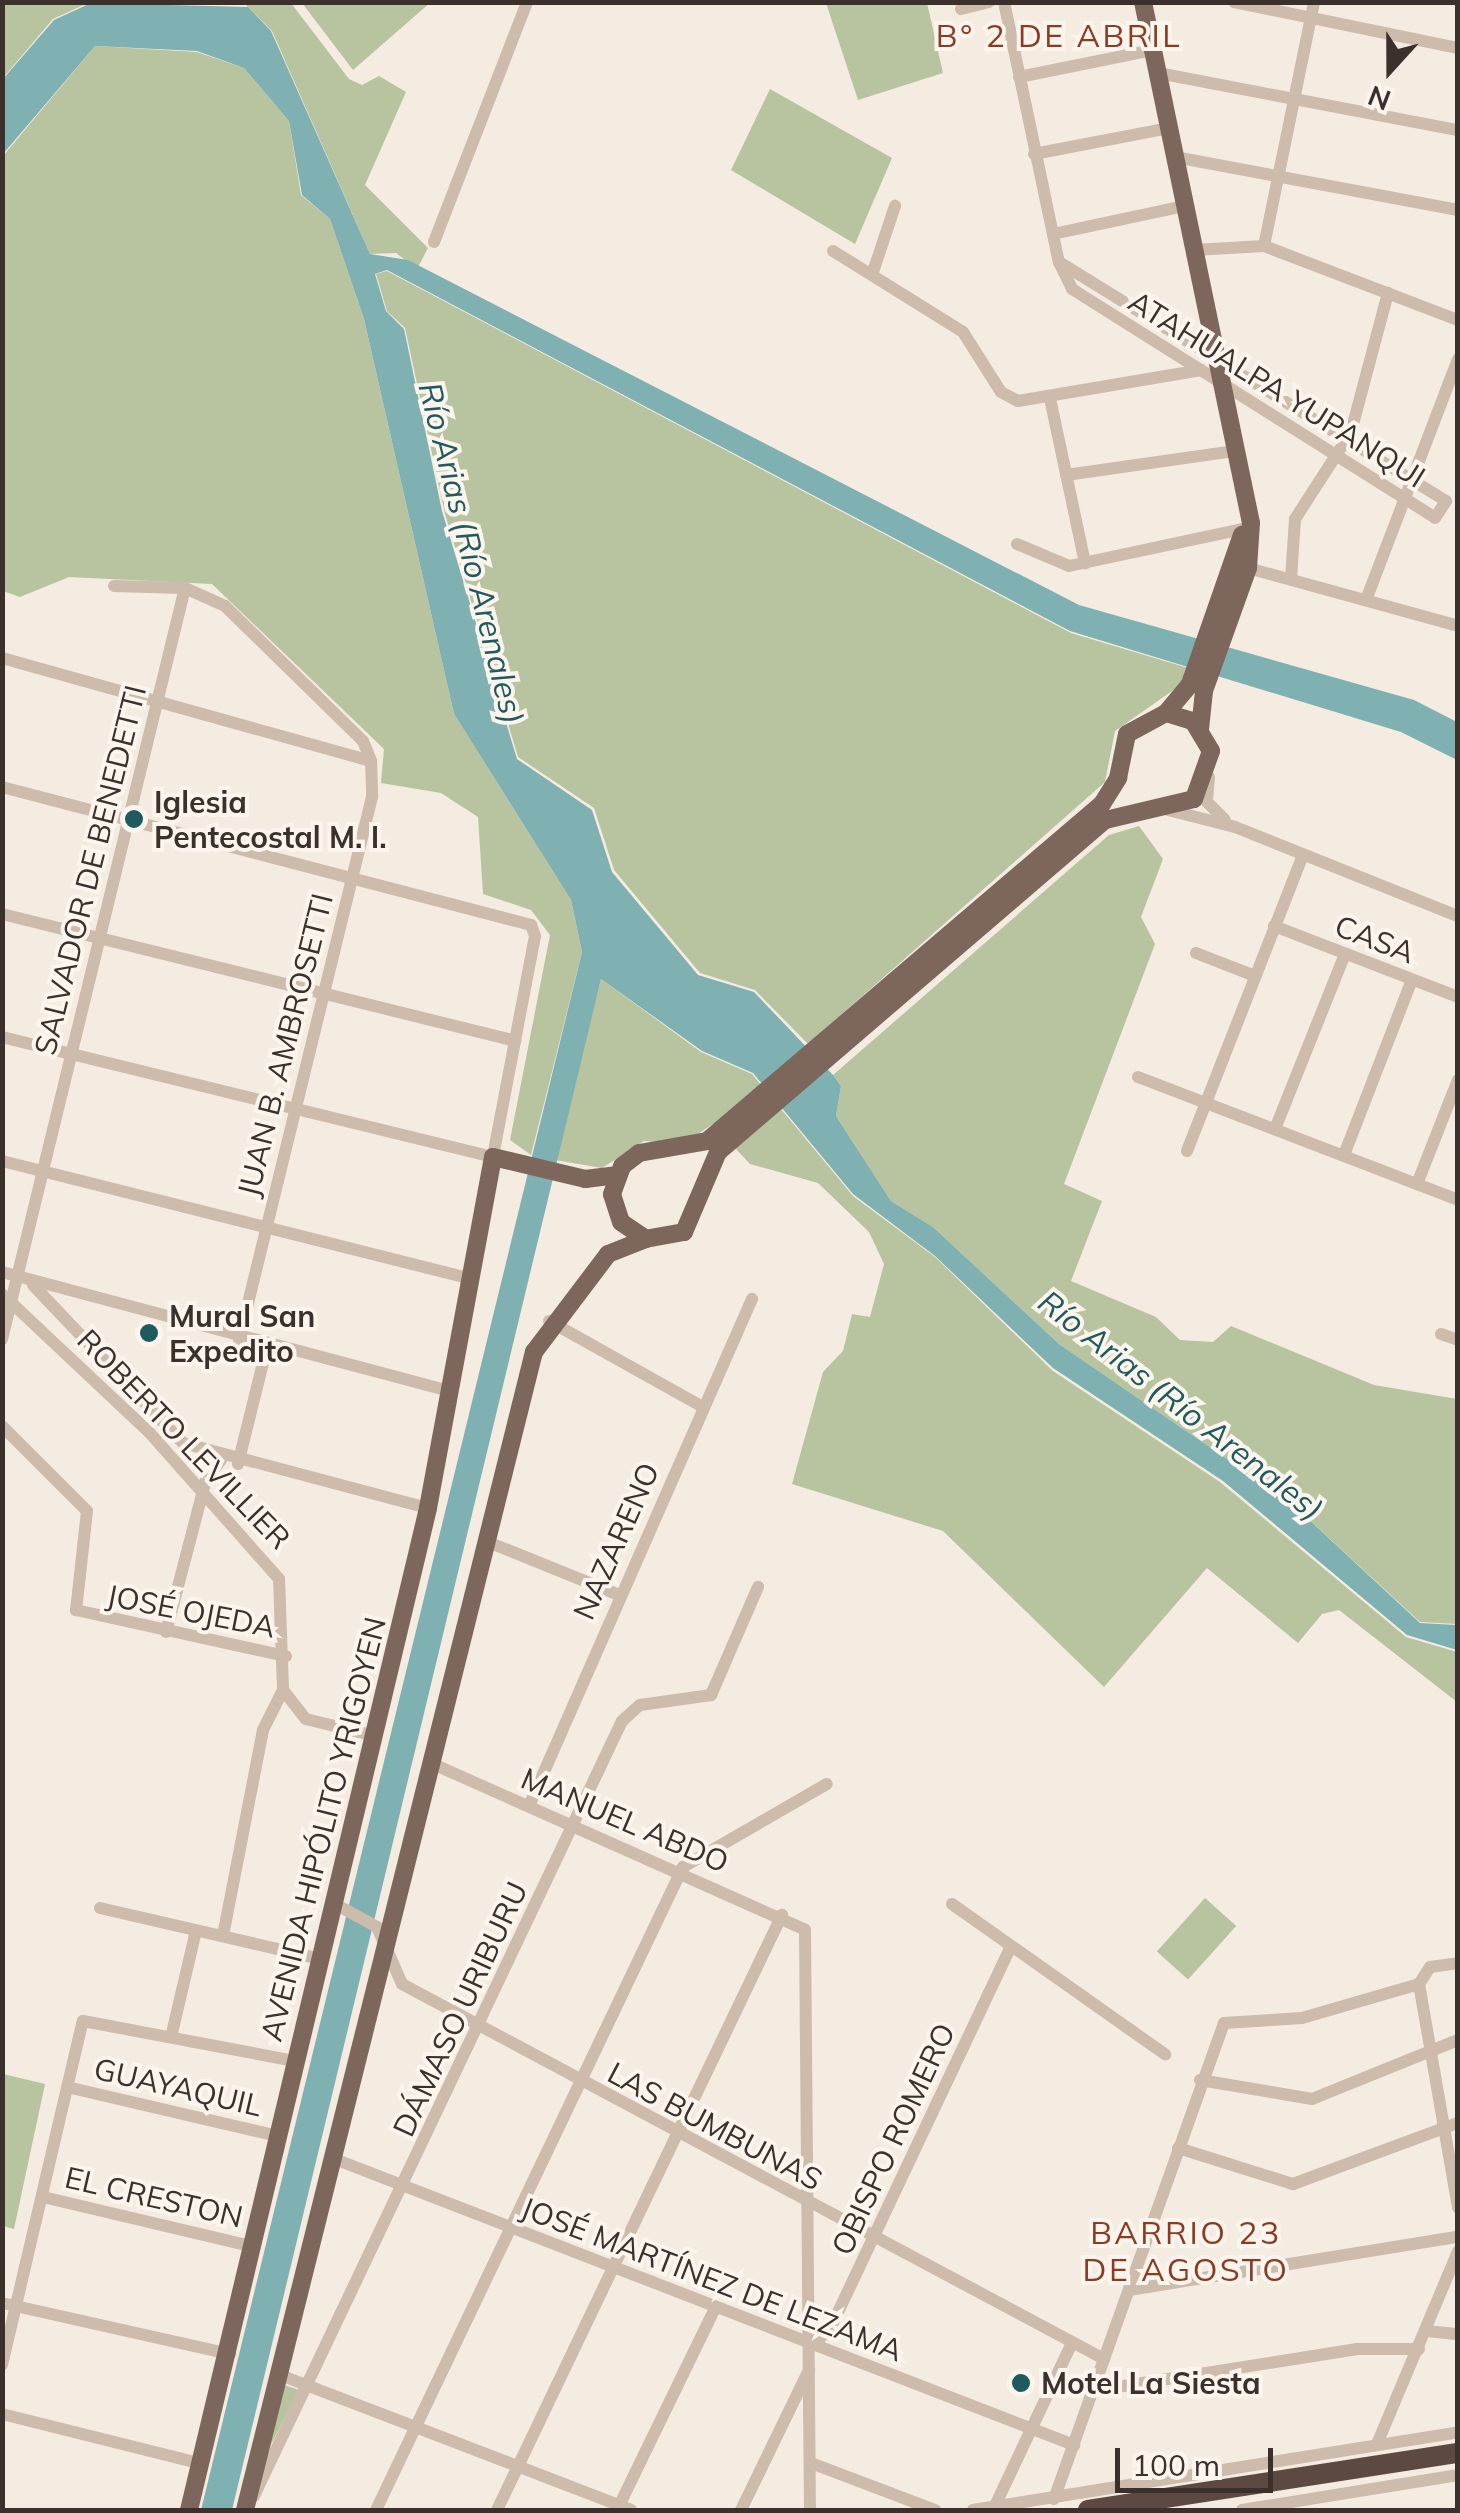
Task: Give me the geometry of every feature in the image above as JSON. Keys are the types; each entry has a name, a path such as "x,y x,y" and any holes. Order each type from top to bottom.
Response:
{"highway":[{"path":"1088,2510 1458,2454"},
{"path":"1184,2510 1458,2465"}],"main road":[{"path":"493,1158 578,1177 616,1174 639,1153 712,1146 1105,820 1194,799 1209,777 1212,751 1200,728 1197,687 1248,568 1244,494 1222,384 1209,365 1186,206 1142,2"},
{"path":"1220,629 1244,529 1244,494"},
{"path":"849,1032 1102,804 1118,778 1127,734 1166,714 1197,687"},
{"path":"1166,714 1200,728"},
{"path":"1118,778 1158,809"},
{"path":"246,2510 488,1542 549,1321 613,1249 646,1239 672,1238 693,1223 712,1146"},
{"path":"671,1152 702,1185"},
{"name":"AVENIDA HIPÓLITO YRIGOYEN","path":"190,2510 230,2354 295,2061 321,1958 340,1907 428,1508 493,1158"},
{"path":"612,1204 616,1174"},
{"path":"578,1177 646,1239"}],"street":[{"path":"434,242 527,2"},
{"path":"961,9 990,2"},
{"path":"1004,2 1053,234 1186,206"},
{"path":"1234,2 1458,48"},
{"path":"1264,246 1314,2"},
{"path":"1019,78 1153,50"},
{"path":"1158,72 1458,130"},
{"path":"1034,154 1169,128"},
{"path":"1175,157 1458,210"},
{"path":"873,272 895,206"},
{"name":"ATAHUALPA YUPANQUI","path":"1053,234 1059,262 1209,365 1347,438 1446,501 1435,518 1222,384"},
{"path":"1194,250 1264,246 1458,320"},
{"path":"833,250 963,332 1008,398 1051,402 1209,365"},
{"path":"1292,579 1295,519 1332,454 1347,438 1388,293"},
{"path":"1366,600 1402,497 1415,482 1458,359"},
{"path":"1051,402 1085,563"},
{"path":"1066,476 1236,451"},
{"path":"1018,544 1062,566 1244,529"},
{"path":"1248,568 1458,626"},
{"path":"114,586 185,588 243,620 363,742 371,761"},
{"name":"SALVADOR DE BENEDETTI","path":"2,1339 8,1297 18,1278 97,936 185,588"},
{"path":"2,658 371,761"},
{"name":"JUAN B. AMBROSETTI","path":"239,1340 352,876 371,761"},
{"path":"1209,777 1210,808 1235,827"},
{"path":"2,788 352,876 532,926 516,1040 493,1158 2,1037"},
{"path":"1158,809 1235,827 1458,916"},
{"path":"1187,1151 1303,855"},
{"path":"2,914 516,1040"},
{"name":"CASA","path":"1274,926 1458,997"},
{"path":"1196,953 1255,976"},
{"path":"1274,1129 1345,954"},
{"path":"1344,1154 1412,980"},
{"path":"1138,1077 1458,1200"},
{"path":"1417,1184 1458,1080"},
{"path":"2,1160 471,1280"},
{"path":"2,1272 34,1285 239,1340 450,1391"},
{"name":"ROBERTO LEVILLIER","path":"34,1285 183,1443 221,1460"},
{"name":"ROBERTO LEVILLIER","path":"8,1297 203,1490 274,1567 286,1656 283,1690 263,1730 223,1935"},
{"name":"NAZARENO","path":"529,1806 752,1299"},
{"path":"549,1321 702,1407"},
{"path":"1441,1334 1458,1340"},
{"path":"238,1464 266,1347"},
{"name":"JOSÉ OJEDA","path":"2,1426 88,1511 72,1596 86,1616 286,1656"},
{"path":"166,1632 203,1490 221,1460 428,1508"},
{"path":"488,1542 619,1595"},
{"name":"DÁMASO URIBURU","path":"246,2510 311,2383 628,1714 716,1690 758,1587"},
{"path":"283,1690 306,1718 376,1736"},
{"name":"MANUEL ABDO","path":"433,1764 797,1922 806,1935 810,2205"},
{"path":"376,2510 680,1871 827,1784"},
{"path":"952,1904 1165,2054"},
{"path":"340,1907 377,1928 395,1912"},
{"path":"100,1908 321,1958"},
{"path":"497,2510 782,1916"},
{"name":"LAS BUMBUNAS","path":"377,1928 402,1984 1070,2347 1104,2359"},
{"path":"172,2033 196,1932"},
{"name":"OBISPO ROMERO","path":"812,2346 831,2327 1012,1947"},
{"path":"1054,2499 1220,2028 1236,2016 1294,2019 1419,1984 1430,1967 1458,1962"},
{"path":"1419,1984 1430,2048 1452,2125 1458,2208"},
{"path":"2,2365 10,2303 43,2197 80,2024 97,2016 295,2061"},
{"path":"1200,2080 1312,2098 1458,2040"},
{"name":"GUAYAQUIL","path":"67,2086 278,2136"},
{"path":"1178,2148 1294,2184 1452,2125"},
{"name":"JOSÉ MARTÍNEZ DE LEZAMA","path":"332,2158 1074,2445"},
{"name":"EL CRESTON","path":"43,2197 254,2246"},
{"path":"810,2205 810,2510"},
{"path":"1128,2290 1458,2237"},
{"path":"1377,2444 1458,2251"},
{"path":"10,2303 230,2354"},
{"path":"280,2374 625,2508 715,2308"},
{"path":"1427,2331 1458,2334"},
{"path":"994,2508 1070,2347"},
{"path":"1092,2391 1356,2349 1418,2349"},
{"path":"741,2510 812,2364"},
{"path":"2,2414 202,2464"},
{"path":"973,2510 1458,2432"},
{"path":"810,2463 935,2510"},
{"path":"1242,2510 1458,2475"}],"green space":[{"path":"3,2 88,3 53,19 3,78"},
{"path":"302,2 431,2 353,70 302,3"},
{"path":"244,3 291,3 349,79 362,85 379,76 406,92 365,185 428,248 417,269 396,253 370,254 272,31"},
{"path":"826,3 927,3 943,73 858,100"},
{"path":"95,46 197,52 244,68 289,121 301,195 330,219 364,319 454,714 571,900 582,952 531,1155 510,1140 550,935 531,910 483,894 478,817 441,793 381,783 384,749 212,584 69,577 20,597 3,591 3,156"},
{"path":"770,89 892,158 855,244 731,170"},
{"path":"387,271 1071,633 1188,668 1182,684 1115,731 1105,782 808,1044 755,990 700,973 614,870 594,808 518,757 445,514 405,328 387,311 376,274"},
{"path":"1139,826 1163,859 1141,917 1155,944 1064,1184 1102,1201 1071,1281 1156,1317 1180,1340 1213,1342 1231,1326 1374,1385 1457,1399 1457,1624 1420,1622 1290,1502 1059,1344 933,1227 891,1201 836,1116 841,1086 833,1075 1109,835"},
{"path":"601,979 701,1052 752,1074 853,1196 935,1257 1053,1371 1220,1482 1406,1637 1457,1652 1457,1702 1339,1610 1322,1614 1298,1643 1207,1568 1104,1687 943,1531 792,1484 823,1372 843,1351 852,1314 870,1317 884,1264 869,1232 818,1183 750,1164 713,1124 683,1144 644,1141 602,1168 555,1160"},
{"path":"1205,1898 1236,1926 1188,1980 1157,1952"},
{"path":"3,2074 45,2084 14,2229 3,2226"},
{"path":"284,2385 299,2390 265,2456"}],"water":[{"path":"91,3 248,7 271,31 370,254 408,260 1079,605 1414,700 1457,722 1457,760 1401,732 1070,631 387,270 375,274 386,311 404,329 442,511 517,759 592,810 612,872 698,975 754,992 833,1075 841,1086 836,1116 891,1201 933,1227 1059,1344 1290,1502 1420,1623 1457,1625 1457,1650 1407,1635 1223,1481 1053,1368 935,1256 853,1194 753,1073 702,1051 601,979 232,2510 201,2510 582,952 571,900 454,714 364,319 330,219 302,195 289,121 244,68 197,51 95,46 3,154 3,79 54,20"}],"place":[{"name":"Iglesia Pentecostal M. I.","path":"134,819"},
{"name":"Mural San Expedito","path":"149,1333"},
{"name":"Motel La Siesta","path":"1021,2383"}],"district":[{"name":"B° 2 DE ABRIL","path":"1059,35"},
{"name":"BARRIO 23 DE AGOSTO","path":"1186,2252"}],"water label":[{"name":"Río Arias (Río Arenales)","path":"472,553"},
{"name":"Río Arias (Río Arenales)","path":"1181,1405"}]}
